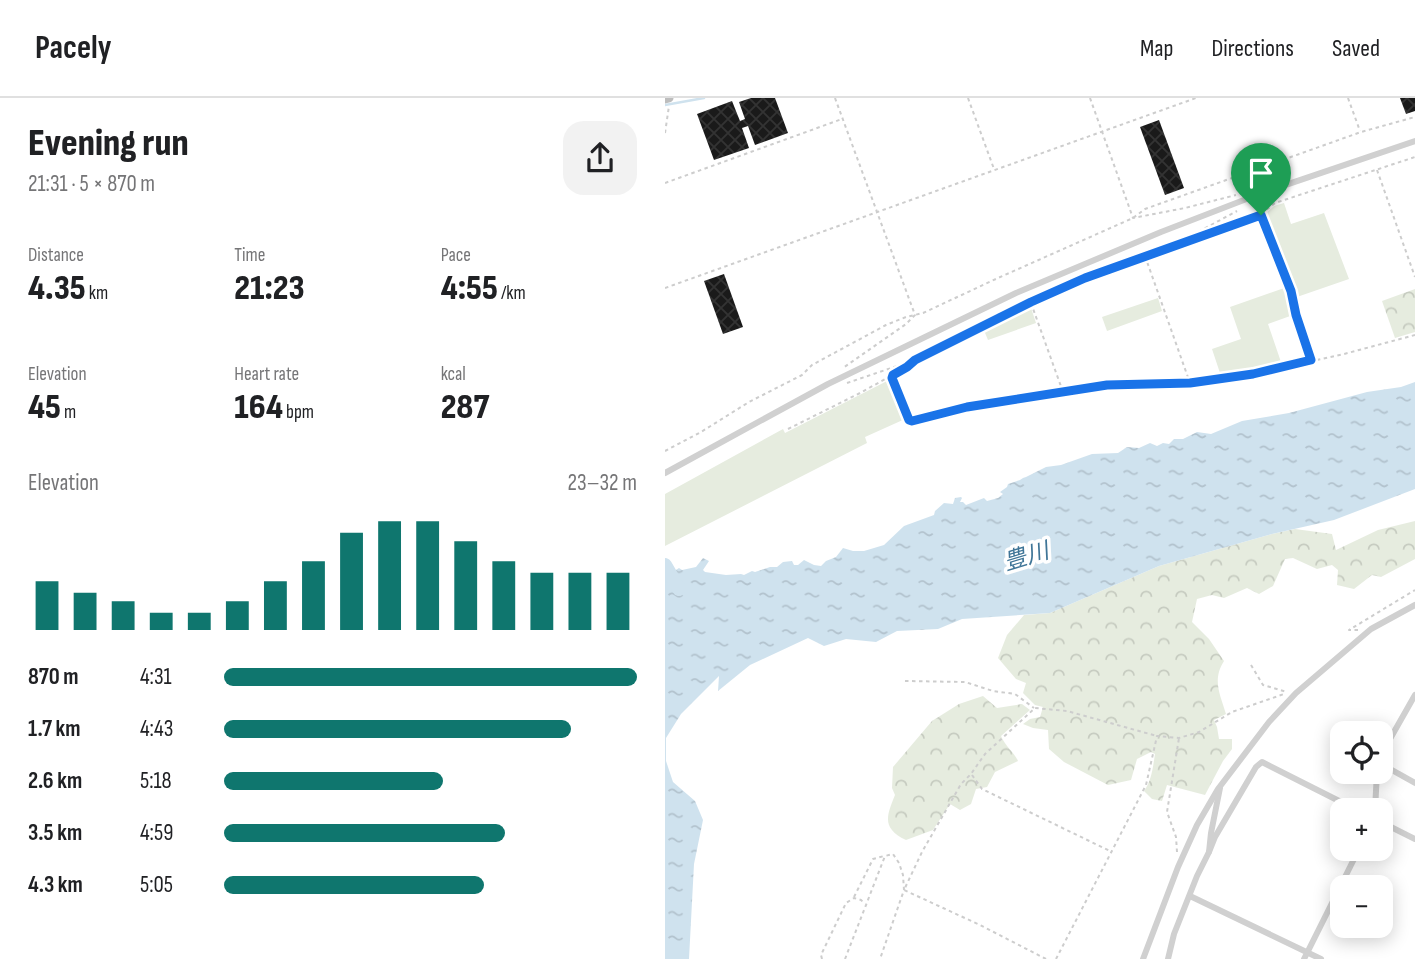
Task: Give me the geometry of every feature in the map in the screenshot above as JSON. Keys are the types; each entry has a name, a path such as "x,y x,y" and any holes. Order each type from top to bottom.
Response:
{"street":[{"path":"665,473 828,384 1016,293 1262,193 1415,141"},
{"path":"1143,959 1197,825 1221,785 1269,722 1296,693 1371,629 1415,605"},
{"path":"1393,734 1415,695"},
{"path":"1168,959 1174,934 1197,876 1215,837 1256,767 1262,762 1333,798"},
{"path":"1393,769 1415,783"},
{"path":"1209,852 1221,785"},
{"path":"1393,828 1415,839"},
{"path":"1306,956 1353,861"},
{"path":"1190,896 1306,956 1321,959"}],"path":[{"path":"835,98 915,314"},
{"path":"968,98 994,170"},
{"path":"1090,98 1133,218"},
{"path":"665,288 1196,98"},
{"path":"1348,98 1361,132"},
{"path":"665,133 668,100"},
{"path":"665,451 802,375 812,365 886,326 923,313 1133,218 1145,209 1361,132 1415,117"},
{"path":"665,183 843,118"},
{"path":"876,374 915,360 1085,278 1261,215 1275,203 1415,157"},
{"path":"1377,169 1415,276"},
{"path":"1133,218 1242,193"},
{"path":"1167,248 1241,209"},
{"path":"1261,215 1291,291 1311,360"},
{"path":"1145,255 1190,383"},
{"path":"1031,302 1063,392"},
{"path":"842,369 906,324 915,314"},
{"path":"893,375 892,382 907,417 912,421 967,407 1107,385 1190,383 1253,374 1415,335"},
{"path":"788,429 860,393 915,360"},
{"path":"1371,629 1349,630 1415,590"},
{"path":"905,681 965,682 993,691 1015,694 1035,708 1067,711 1157,736 1179,738 1199,732 1232,712 1280,694 1292,694 1263,685 1251,665"},
{"path":"880,959 904,890 922,852 961,784 985,754 1035,708"},
{"path":"1056,959 1146,785 1157,736"},
{"path":"1178,867 1176,837 1167,812 1179,738"},
{"path":"971,774 982,789 1111,852"},
{"path":"822,959 821,955 846,903 854,898 873,859 893,854 903,875 904,890"},
{"path":"845,959 885,856"},
{"path":"904,890 1046,959"},
{"path":"854,898 866,904"}],"green space":[{"path":"1284,203 1291,224 1324,213 1349,279 1294,298 1263,216 1274,206"},
{"path":"1287,287 1293,315 1268,324 1282,365 1221,376 1212,349 1241,339 1230,307"},
{"path":"1415,289 1415,332 1395,338 1382,301"},
{"path":"1158,298 1162,311 1107,331 1102,317"},
{"path":"1030,305 1036,323 988,340 983,328"},
{"path":"889,380 905,419 865,437 867,443 665,546 665,494 783,429 785,433"},
{"path":"1415,521 1415,559 1381,577 1372,575 1354,589 1337,585 1338,570 1332,565 1317,569 1293,558 1285,559 1273,586 1259,594 1247,588 1224,598 1212,595 1197,599 1192,622 1209,639 1224,661 1218,681 1226,714 1214,720 1219,739 1232,739 1232,749 1205,795 1167,785 1162,801 1152,799 1144,791 1153,768 1155,754 1151,752 1137,759 1131,780 1108,785 1064,762 1049,749 1048,730 1023,724 1040,717 1043,707 1035,705 1023,693 1026,683 1016,679 998,658 1007,635 1024,615 1050,613 1159,566 1272,534 1295,529 1332,534 1336,550 1378,530"},
{"path":"983,696 997,708 1022,704 1030,710 1001,736 1018,761 995,772 987,787 976,789 971,804 960,810 950,804 933,830 906,840 898,836 888,821 895,795 892,788 893,767 932,721 959,704"}],"water":[{"name":"豊川","path":"1415,382 1415,489 1334,520 1272,534 1159,566 1050,613 962,619 938,629 897,631 876,642 846,639 824,646 808,638 750,665 718,691 719,676 681,714 666,738 666,761 673,782 695,801 703,820 694,864 689,959 665,959 665,577 679,568 682,570 696,567 703,558 709,561 703,570 705,572 726,575 744,575 792,561 794,565 804,560 821,566 836,557 843,548 864,551 884,545 904,526 934,515 944,503 953,504 955,498 961,497 960,502 966,505 984,498 987,501 998,498 1008,484 1046,467 1061,465 1092,454 1118,453 1127,447 1139,448 1150,443 1157,446 1169,444 1174,439 1183,439 1197,432 1211,434 1242,421 1289,413"}],"building":[{"path":"751,98 775,98 788,133 755,145 748,126 742,128 749,148 714,160 697,114 732,101 740,121 745,119 739,102"},
{"path":"1400,98 1415,98 1415,111 1406,114"},
{"path":"1159,120 1184,188 1165,195 1140,127"},
{"path":"724,274 743,327 723,334 704,281"}],"waterway":[{"path":"665,105 704,98"},
{"path":"665,565 679,589"}],"route":[{"path":"1261,215 1291,291 1311,360 1253,374 1190,383 1107,385 967,407 909,420 892,378 915,360 1085,278 1261,215"}]}
